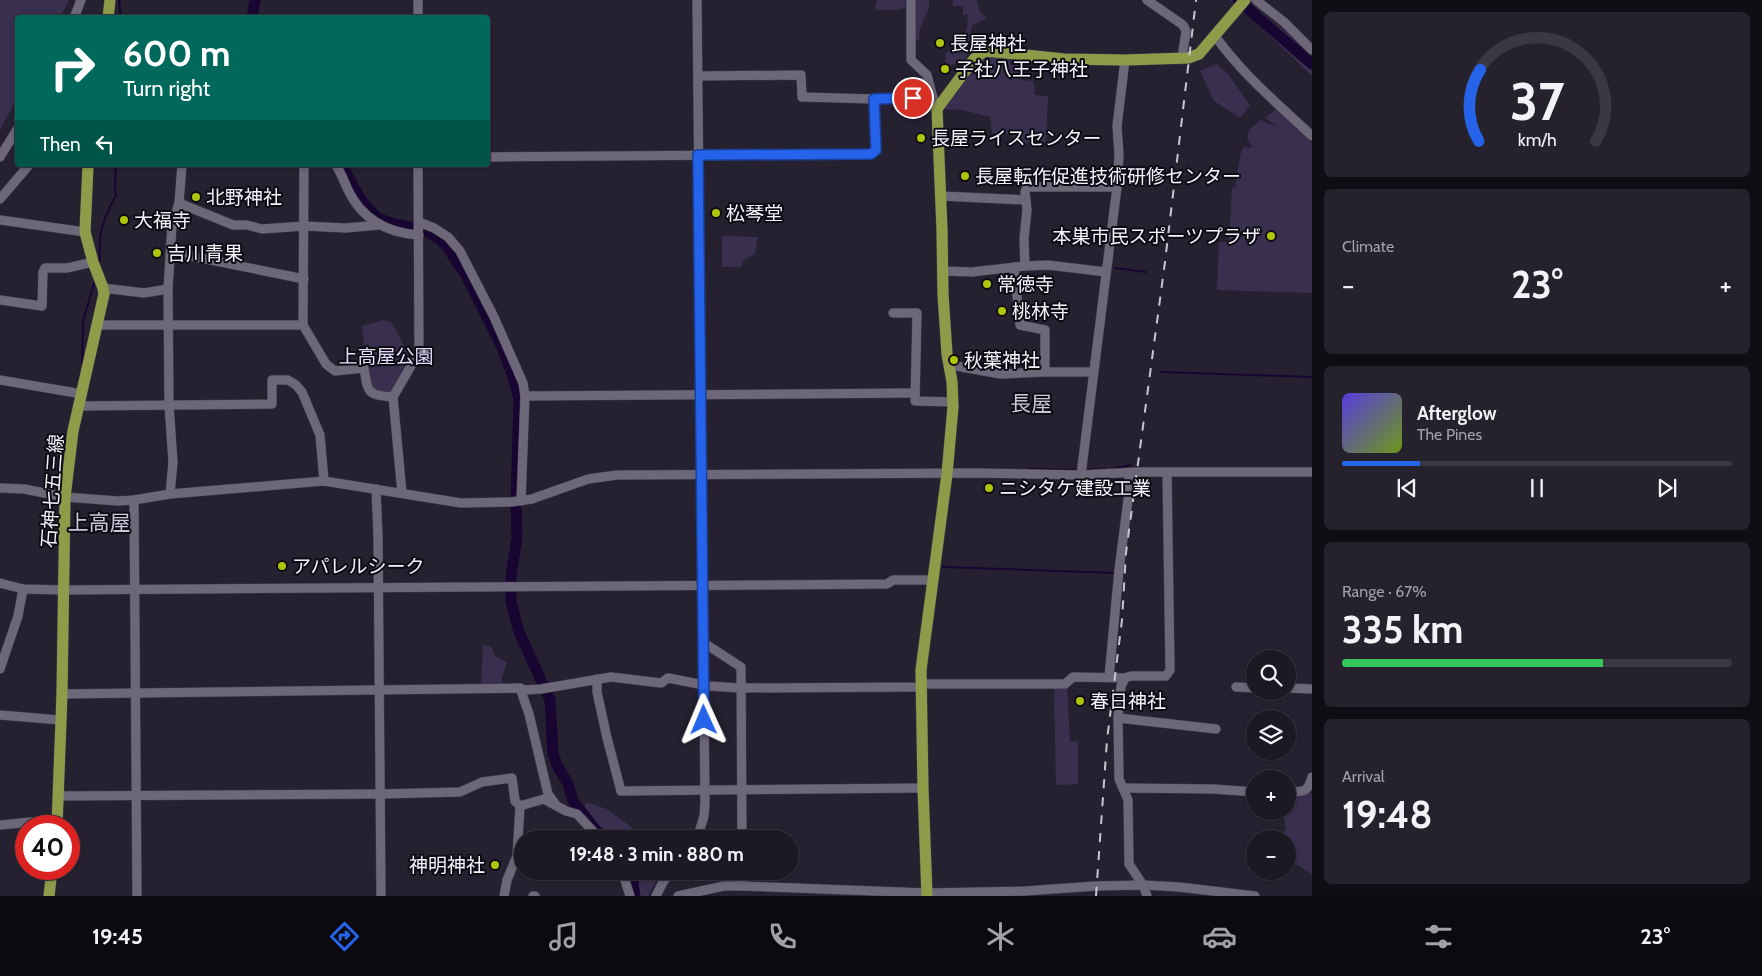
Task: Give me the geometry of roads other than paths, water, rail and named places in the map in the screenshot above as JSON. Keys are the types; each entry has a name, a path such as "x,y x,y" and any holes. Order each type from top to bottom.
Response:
{"main road":[{"path":"108,15 110,0"},
{"path":"927,895 921,670 947,474 953,402 950,365 947,354 941,196 935,104 974,60 985,52 1064,59 1188,58 1199,54 1245,0"},
{"name":"石神七五三線","path":"58,815 62,694 65,497 71,446 104,294 85,232 88,167"},
{"path":"49,896 51,880"}],"street":[{"path":"75,15 81,0"},
{"path":"418,0 418,15"},
{"path":"697,0 705,790 704,816 699,830"},
{"path":"698,76 801,75 802,97 874,99 935,104 927,75 911,60 911,0"},
{"path":"1147,0 1183,25 1186,31 1182,58"},
{"path":"1256,0 1284,22 1312,50"},
{"path":"1215,36 1233,60 1270,99 1312,136"},
{"path":"1082,475 1093,372 1117,187 1119,154 1117,126 1125,60"},
{"path":"490,157 871,154 876,150 874,99"},
{"path":"0,157 15,133"},
{"path":"0,199 26,167"},
{"path":"170,494 173,462 169,405 168,289 172,225 179,203 182,167"},
{"path":"304,167 303,326 326,364 335,371 364,368 367,388 379,396 393,398"},
{"path":"337,167 357,206 368,218 393,231 419,235"},
{"path":"402,493 393,398 419,352 418,167"},
{"path":"1025,266 1025,192 1027,187 1117,187"},
{"path":"941,196 1026,200"},
{"path":"179,203 233,225 247,225 262,229 304,226 346,228 380,225"},
{"path":"0,220 85,232"},
{"path":"419,222 434,228 448,237 460,251 494,317 523,383 525,396 521,501"},
{"path":"171,252 304,280"},
{"path":"0,300 42,306 43,272 46,268 67,268 93,262"},
{"path":"943,271 972,272 1048,265 1106,272"},
{"path":"1014,267 1020,324 1045,330 1045,372"},
{"path":"103,288 144,293 168,289"},
{"path":"893,313 917,313 915,400 953,402"},
{"path":"97,325 303,326"},
{"path":"950,365 1001,374 1093,372"},
{"path":"0,380 82,394"},
{"path":"79,406 272,404 272,380 288,380 302,392 320,435 324,481"},
{"path":"525,396 915,393"},
{"path":"0,488 24,489 65,497 134,500 170,494 324,481 461,503 521,501 601,476 999,473 1082,475 1166,472 1312,472"},
{"path":"62,694 520,688 525,690 545,689 611,677 661,683 668,678 704,685 740,688 1065,684 1073,677 1125,678 1131,676 1166,676 1170,670 1166,472"},
{"path":"1108,678 1129,492 1129,473"},
{"path":"376,489 380,690 381,896"},
{"path":"134,500 137,896"},
{"path":"0,583 23,588 134,590 888,584 893,580 932,580"},
{"path":"0,669 18,616 23,588"},
{"path":"704,643 741,667 742,830"},
{"path":"1125,678 1121,686 1118,718 1119,779 1128,800 1128,864 1143,885 1147,896"},
{"path":"597,679 597,692 621,791 923,788"},
{"path":"1236,687 1246,688"},
{"path":"520,688 530,714 548,794 556,805"},
{"path":"1296,688 1312,689"},
{"path":"0,716 60,720"},
{"path":"1118,718 1216,729"},
{"path":"1296,792 1305,791 1309,788 1312,777"},
{"path":"59,796 460,792 482,782 512,778 515,801 520,806 516,856 507,880 504,896"},
{"path":"1123,788 1246,791"},
{"path":"520,806 544,799 566,811 577,814 592,830"},
{"path":"1,828 15,825"},
{"path":"625,880 630,896"},
{"path":"656,896 665,880"},
{"path":"742,880 742,886"},
{"path":"678,896 724,886 742,886 787,892 927,895 1143,885 1179,887 1254,896"}],"waterway":[{"path":"119,0 121,15"},
{"path":"252,15 255,0"},
{"path":"1238,0 1312,64"},
{"path":"99,266 102,229 116,196 116,167"},
{"path":"343,167 361,200 377,218 394,224 423,230 440,239 467,277 501,345 519,399 516,502 517,538 511,576 511,602 519,632 550,700 553,754 557,765 568,784 573,801 596,830"},
{"path":"1115,268 1146,272"},
{"path":"82,366 83,321 95,280"},
{"path":"1161,372 1312,377"},
{"path":"1111,469 1131,465"},
{"path":"1028,469 1078,470"},
{"path":"1086,470 1106,469"},
{"path":"59,494 61,481"},
{"path":"943,567 1115,573"},
{"path":"632,880 635,896"}],"railway":[{"path":"1096,896 1107,740 1122,620 1126,553 1165,262 1196,0"}],"place":[{"name":"長屋神社","path":"940,43"},
{"name":"子社八王子神社","path":"945,69"},
{"name":"長屋ライスセンター","path":"921,138"},
{"name":"長屋転作促進技術研修センター","path":"965,176"},
{"name":"北野神社","path":"196,197"},
{"name":"松琴堂","path":"716,213"},
{"name":"大福寺","path":"124,220"},
{"name":"本巣市民スポーツプラザ","path":"1271,236"},
{"name":"吉川青果","path":"157,253"},
{"name":"常徳寺","path":"987,284"},
{"name":"桃林寺","path":"1002,311"},
{"name":"秋葉神社","path":"954,360"},
{"name":"ニシタケ建設工業","path":"989,488"},
{"name":"アパレルシーク","path":"282,566"},
{"name":"春日神社","path":"1080,701"},
{"name":"神明神社","path":"495,865"}],"district":[{"name":"長屋","path":"1031,404"},
{"name":"上高屋","path":"99,523"}],"park label":[{"name":"上高屋公園","path":"386,356"}]}
